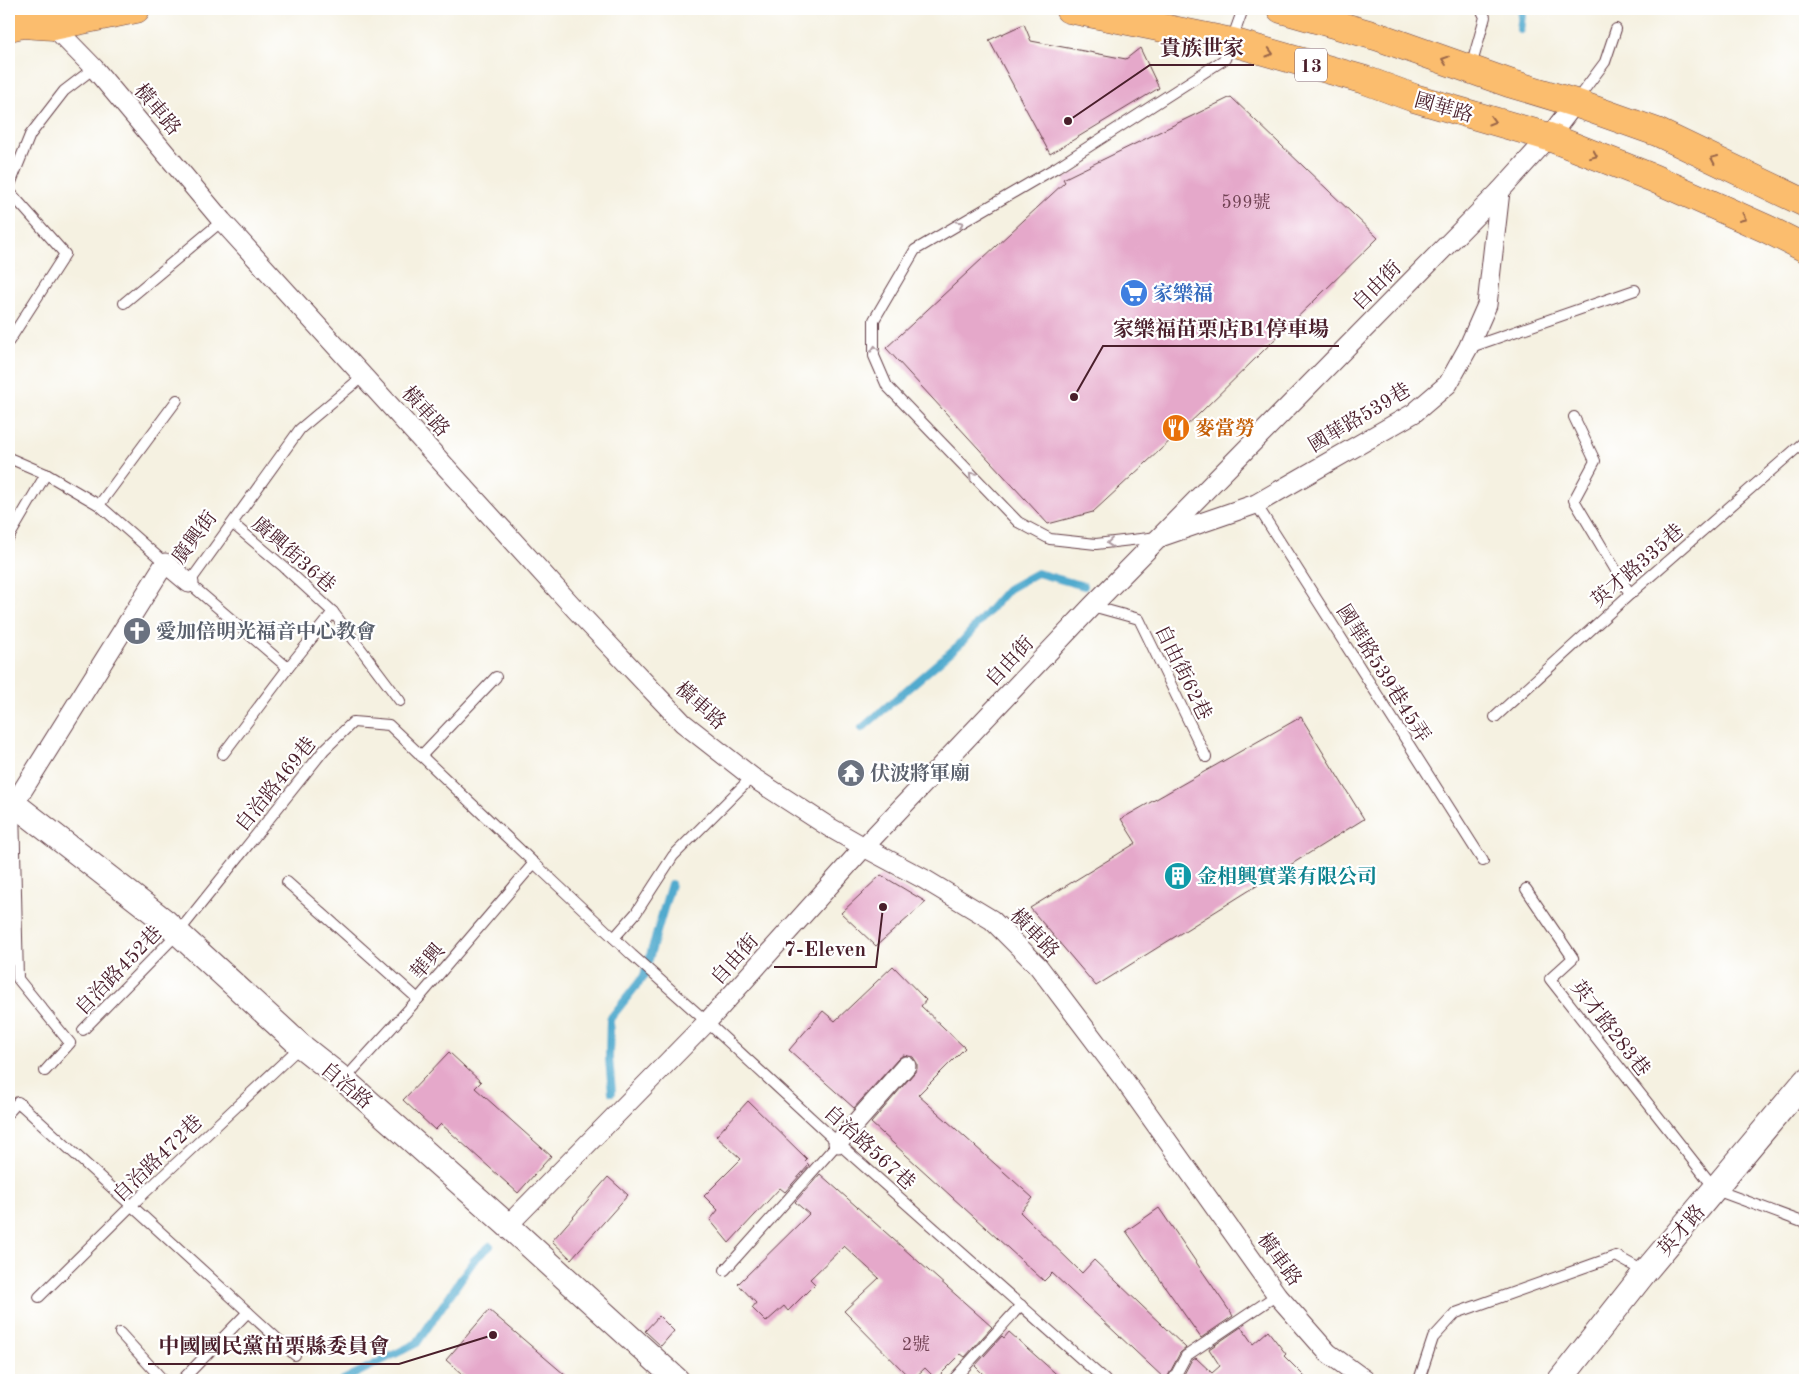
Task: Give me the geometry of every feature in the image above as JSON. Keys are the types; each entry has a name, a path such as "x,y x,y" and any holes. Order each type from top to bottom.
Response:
{"main road":[{"path":"9,27 48,17 136,9"},
{"name":"國華路","path":"1068,9 1232,42 1365,80 1414,98 1548,137 1653,178 1805,248"},
{"name":"13","path":"1281,9 1379,37 1508,84 1575,103 1657,132 1805,202"}],"street":[{"name":"橫車路","path":"48,17 94,68 222,221 576,610 683,723 752,777 864,847 924,879 992,920 1038,966 1122,1077 1277,1295 1328,1353 1365,1380"},
{"name":"自由街","path":"507,1223 707,1022 864,847 1158,537 1500,191 1548,137 1575,103"},
{"name":"國華路539巷","path":"1158,537 1256,504 1414,413 1448,384 1468,348 1487,305 1500,191"},
{"name":"廣興街","path":"11,802 165,563 189,583"},
{"name":"自治路","path":"11,802 166,922 301,1046 344,1080 507,1223 676,1380"},
{"path":"838,1143 906,1066"},
{"name":"英才路","path":"1560,1380 1645,1272 1716,1190 1805,1081"}],"lane":[{"path":"1158,537 1096,544 1050,539 1018,522 887,386 874,356 874,320 915,250 1057,167 1225,60 1243,9"},
{"path":"1471,69 1485,17 1480,9"},
{"path":"1575,103 1606,62 1616,29"},
{"path":"9,187 30,135 64,91 94,68"},
{"path":"9,192 65,254 9,341"},
{"path":"124,303 222,221"},
{"path":"1468,348 1635,290"},
{"name":"廣興街","path":"189,583 300,428 363,376"},
{"path":"99,506 177,400"},
{"path":"1574,417 1595,461 1574,500 1630,594"},
{"name":"英才路335巷","path":"1495,717 1630,594 1805,441"},
{"path":"9,458 46,474 99,506 165,563"},
{"path":"9,537 46,474"},
{"name":"國華路539巷45弄","path":"1256,504 1483,861"},
{"name":"廣興街36巷","path":"232,524 284,567 332,612 400,701"},
{"path":"189,583 288,668"},
{"name":"自由街62巷","path":"1092,606 1139,619 1206,757"},
{"name":"廣興街36巷","path":"223,754 332,612"},
{"path":"496,678 421,756 614,938 636,913 673,856 752,777"},
{"name":"自治路469巷","path":"178,934 324,750 353,722 389,725 421,756"},
{"name":"自治路452巷","path":"11,802 18,979 70,1043 45,1071"},
{"name":"華興","path":"344,1080 418,999 534,863"},
{"path":"287,882 418,999"},
{"name":"英才路283巷","path":"1526,889 1574,958 1550,979 1716,1190"},
{"name":"自治路452巷","path":"83,1030 178,934"},
{"name":"自治路567巷","path":"614,938 838,1143 1105,1380"},
{"name":"自治路472巷","path":"39,1297 301,1046"},
{"path":"9,1112 18,1102 295,1354"},
{"path":"725,1270 838,1143"},
{"path":"1716,1190 1805,1223"},
{"path":"1419,1380 1433,1338 1456,1313 1616,1256 1645,1272"},
{"path":"1173,1380 1186,1356 1277,1295"},
{"path":"953,1380 1021,1305"},
{"path":"182,1380 248,1312"},
{"path":"120,1333 163,1380"}],"building":[{"path":"1024,24 1031,41 1126,59 1140,48 1159,88 1050,154 989,40"},
{"name":"家樂福","path":"1231,97 1378,238 1199,414 1093,512 1048,524 886,348 1065,182 1063,179"},
{"name":"金相興實業有限公司","path":"1301,717 1364,819 1096,986 1030,908 1136,843 1121,819"},
{"path":"881,875 926,902 876,946 841,913"},
{"path":"893,966 926,1000 921,1006 965,1048 918,1095 1033,1198 1020,1212 1082,1273 1094,1260 1186,1348 1180,1353 1166,1380 1052,1273 1044,1281 871,1123 917,1069 917,1063 913,1057 903,1055 898,1059 854,1108 789,1050 823,1011 835,1021"},
{"path":"449,1052 481,1082 475,1088 551,1156 518,1193 441,1124 435,1130 403,1100"},
{"path":"748,1101 807,1159 805,1161 809,1165 785,1192 780,1188 729,1243 710,1220 718,1210 704,1196 741,1159 716,1136"},
{"path":"820,1174 992,1327 965,1357 961,1354 936,1379 925,1368 912,1380 844,1311 879,1278 844,1246 810,1279 815,1284 788,1311 784,1306 766,1322 752,1308 756,1303 738,1284 809,1214 795,1202"},
{"path":"608,1177 628,1195 571,1259 552,1241"},
{"path":"1159,1208 1233,1316 1201,1338 1126,1231"},
{"path":"489,1310 571,1380 469,1380 446,1360"},
{"path":"659,1316 674,1331 661,1346 645,1331"},
{"path":"1241,1327 1253,1344 1268,1331 1286,1354 1284,1356 1308,1380 1181,1380 1191,1361 1196,1358 1212,1373 1220,1366 1209,1349"},
{"path":"1009,1332 1063,1380 989,1380 975,1366 1002,1336 1004,1338"}],"waterway":[{"path":"1520,30 1521,9"},
{"path":"862,728 960,644 1008,589 1037,573 1084,586"},
{"path":"612,1092 609,1058 610,1019 644,976 671,884"},
{"path":"343,1380 417,1343 474,1260 490,1246"}],"place":[{"name":"貴族世家","path":"1068,121"},
{"name":"家樂福","path":"1134,293"},
{"name":"家樂福苗栗店B1停車場","path":"1074,397"},
{"name":"麥當勞","path":"1176,428"},
{"name":"愛加倍明光福音中心教會","path":"137,631"},
{"name":"伏波將軍廟","path":"851,773"},
{"name":"金相興實業有限公司","path":"1178,876"},
{"name":"7-Eleven","path":"883,907"},
{"name":"中國國民黨苗栗縣委員會","path":"493,1335"}]}
